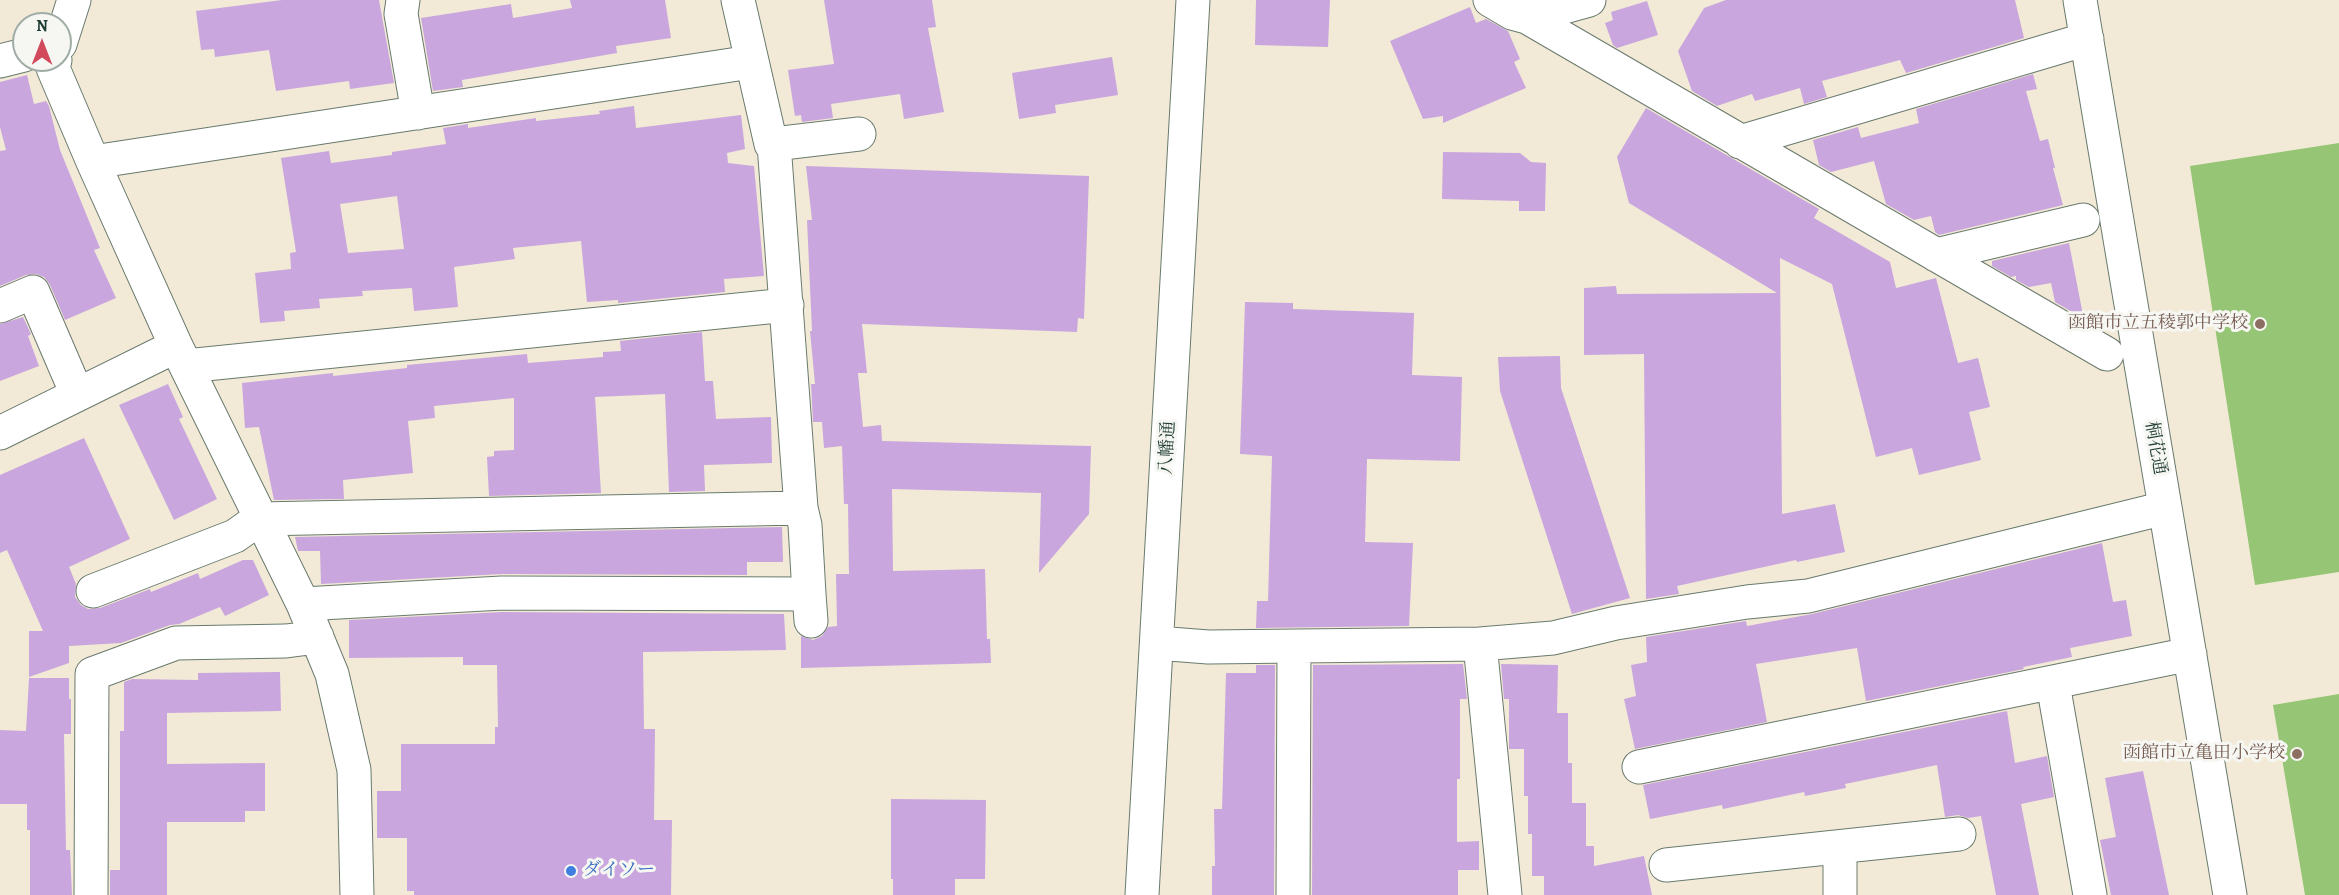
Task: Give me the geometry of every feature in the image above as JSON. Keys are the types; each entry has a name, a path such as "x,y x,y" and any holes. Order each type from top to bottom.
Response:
{"street":[{"path":"402,0 401,14 418,113"},
{"path":"738,0 771,144 859,134"},
{"name":"八幡通","path":"1142,895 1193,0"},
{"path":"1490,0 1512,13 1527,17 2108,354"},
{"path":"1527,17 1589,0"},
{"name":"桐花通","path":"2080,0 2230,895"},
{"path":"1740,142 2087,39"},
{"path":"93,162 751,62"},
{"path":"55,72 181,356 259,519 303,604 332,674 354,770 357,895"},
{"path":"303,604 502,593 810,608 774,144"},
{"path":"1936,255 2083,220"},
{"path":"0,306 33,292 77,394"},
{"path":"0,433 77,394 181,356 787,305"},
{"path":"93,591 235,536 259,519 801,508"},
{"path":"1157,643 1208,647 1294,647 1480,644 1553,638 1616,623 1747,602 1808,596 2165,508"},
{"path":"91,895 92,674 176,643 286,641 317,637"},
{"path":"1480,644 1505,895"},
{"path":"1293,895 1294,647"},
{"path":"1639,767 2053,684 2190,654"},
{"path":"2053,684 2090,895"},
{"path":"1666,865 1959,834"},
{"path":"1840,847 1840,895"}],"green space":[{"path":"2339,143 2339,572 2255,585 2190,166"},
{"path":"2339,694 2339,895 2305,895 2273,705"}],"building":[{"path":"282,0 379,0 394,83 350,89 349,81 276,91 269,50 215,57 214,49 201,50 196,11"},
{"path":"570,0 665,0 671,38 616,46 617,53 462,80 463,87 433,91 421,18 511,4 513,18 572,8"},
{"path":"824,0 932,0 936,27 928,28 944,112 904,119 900,94 831,104 833,118 802,122 801,115 795,116 788,70 834,64"},
{"path":"1256,0 1330,0 1328,47 1255,45"},
{"path":"1726,0 2015,0 2024,38 1906,73 1900,60 1822,81 1827,97 1804,104 1800,88 1755,101 1752,94 1717,106 1692,91 1678,51 1704,8"},
{"path":"1647,1 1658,35 1617,48 1613,45 1605,23 1613,20 1611,12"},
{"path":"1470,7 1476,23 1486,19 1508,31 1520,59 1514,62 1526,88 1443,123 1443,116 1423,119 1390,41"},
{"path":"1112,57 1118,95 1055,105 1056,113 1019,119 1012,73"},
{"path":"2033,74 2037,89 2026,91 2040,141 2048,139 2063,205 1939,235 1935,232 1931,216 1914,220 1886,204 1874,161 1831,172 1819,165 1813,140 1858,127 1861,138 1919,123 1916,109"},
{"path":"27,75 34,104 46,101 49,106 60,150 100,248 94,250 116,298 65,320 50,285 44,277 36,274 26,275 0,286 0,151 6,150 0,127 0,82"},
{"path":"634,106 636,128 741,115 745,149 727,153 728,163 754,166 764,276 724,279 725,292 618,303 618,300 587,302 581,241 513,248 515,259 454,267 458,307 414,311 412,288 362,291 363,296 319,299 320,308 284,311 285,321 260,323 255,273 291,269 290,253 296,252 281,158 329,151 331,163 392,155 392,152 446,144 443,128 468,124 468,128 536,118 536,121 600,114 599,111","holes":["397,196 404,249 348,253 340,204"]},
{"path":"1646,108 1819,209 1814,218 1890,262 1896,288 1936,278 1958,363 1978,358 1990,407 1969,412 1981,460 1919,475 1912,448 1876,457 1832,284 1780,258 1782,514 1835,504 1845,552 1797,562 1796,560 1677,586 1679,594 1646,599 1644,354 1584,355 1584,288 1616,286 1617,294 1777,293 1629,203 1617,157"},
{"path":"1443,152 1520,153 1531,162 1546,163 1545,211 1519,211 1519,201 1442,199"},
{"path":"806,166 1089,176 1084,319 1078,318 1077,332 862,324 867,373 858,373 863,427 881,425 882,441 1091,446 1089,514 1039,573 1041,493 892,489 893,571 985,569 987,639 990,639 991,663 801,668 801,636 813,640 822,636 828,627 837,626 836,574 849,574 848,504 844,504 842,446 824,448 822,422 813,422 811,384 815,384 810,331 812,331 807,220 812,220"},
{"path":"2069,243 2083,315 2079,316 2055,302 2051,283 2029,287 2016,280 2016,276 2011,277 1992,266 1992,261"},
{"path":"1245,302 1293,303 1293,309 1414,313 1412,375 1462,377 1460,461 1367,459 1365,542 1413,543 1409,626 1256,628 1257,601 1268,601 1272,456 1240,454"},
{"path":"23,317 31,334 28,336 39,366 0,381 0,324"},
{"path":"702,332 705,381 713,381 716,419 771,417 772,463 704,465 705,491 669,492 665,394 595,397 601,493 489,496 487,457 494,456 494,451 514,450 514,398 434,406 435,418 408,421 413,473 343,480 344,499 274,500 259,427 245,428 242,383 333,373 333,376 407,368 407,365 527,354 528,363 603,357 603,352 621,351 620,341"},
{"path":"1560,356 1561,388 1630,598 1572,614 1500,391 1498,357"},
{"path":"168,384 183,417 179,419 217,499 174,520 119,405"},
{"path":"84,438 130,539 69,567 76,584 75,597 81,605 88,609 100,608 150,589 151,592 198,573 200,579 243,560 253,560 269,595 225,616 220,607 179,624 170,625 121,643 69,646 69,663 29,677 29,631 43,631 7,550 0,553 0,475"},
{"path":"782,527 783,562 747,562 747,575 502,574 321,584 320,551 298,551 295,537"},
{"path":"2102,543 2113,602 2126,600 2132,636 2070,648 2072,657 2023,667 2024,669 1866,701 1857,648 1756,664 1767,722 1635,749 1624,699 1636,696 1631,665 1647,662 1646,637 1746,621 1747,626 1812,614"},
{"path":"502,612 784,614 786,650 643,652 644,729 655,729 654,820 672,820 671,895 414,895 414,891 407,891 407,838 377,838 377,791 401,791 401,744 495,744 495,727 498,727 497,665 463,665 463,657 349,658 349,620"},
{"path":"1463,664 1467,699 1460,699 1457,842 1479,841 1479,870 1458,870 1458,895 1312,895 1313,665"},
{"path":"1501,664 1558,665 1557,713 1568,713 1568,763 1572,763 1572,803 1586,803 1586,846 1594,846 1594,866 1644,856 1652,895 1544,895 1544,876 1532,876 1532,834 1528,834 1528,796 1524,796 1524,749 1509,749 1509,699 1504,699"},
{"path":"1256,665 1275,665 1274,895 1212,895 1212,866 1215,866 1214,809 1222,809 1226,673 1256,673"},
{"path":"280,672 281,711 167,713 167,764 265,763 265,811 245,811 245,822 167,822 167,895 110,895 110,870 120,870 120,731 124,731 124,682 132,679 198,680 198,673"},
{"path":"29,678 69,678 71,734 64,734 66,850 70,850 72,895 30,895 30,830 27,830 27,804 0,804 0,730 26,731"},
{"path":"2007,711 2015,763 2047,756 2054,797 2021,804 2039,895 1996,895 1981,816 1945,817 1937,765 1845,784 1846,788 1805,796 1804,792 1723,809 1722,805 1650,819 1643,785"},
{"path":"2143,771 2169,895 2111,895 2100,840 2116,837 2105,778"},
{"path":"891,799 986,800 985,879 955,879 955,895 893,895"}],"place":[{"name":"函館市立五稜郭中学校","path":"2260,324"},
{"name":"函館市立亀田小学校","path":"2297,754"},
{"name":"ダイソー","path":"571,871"}]}
